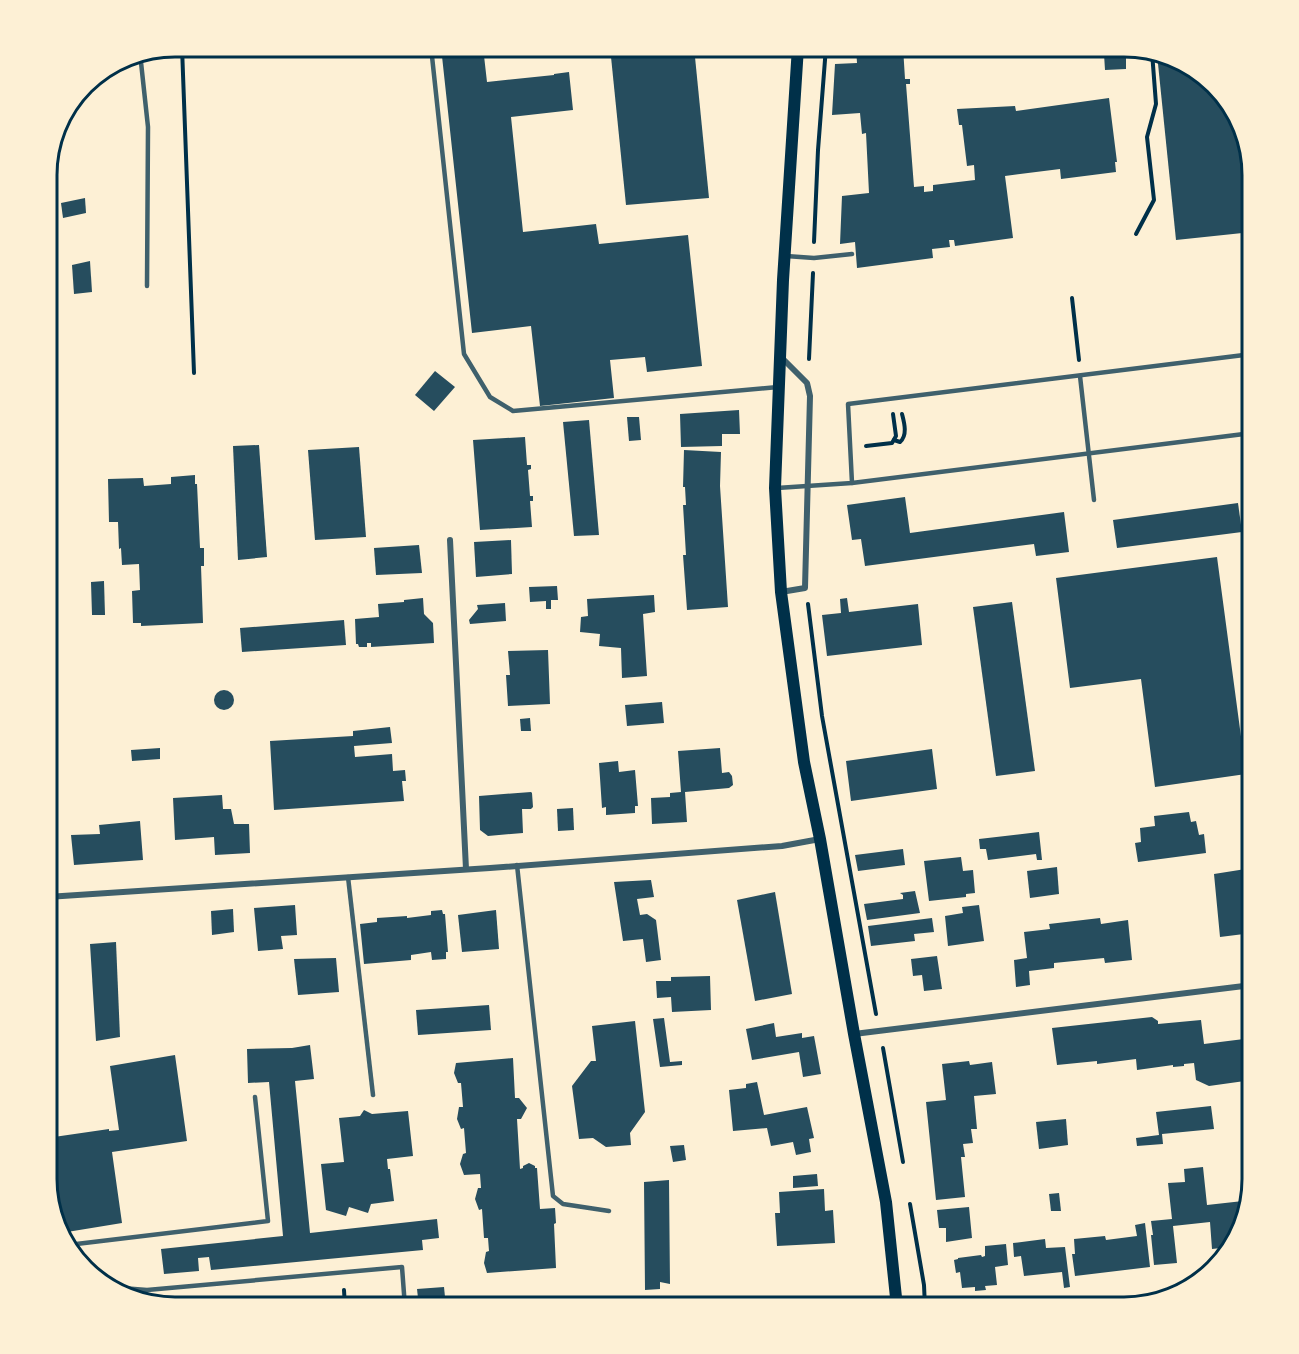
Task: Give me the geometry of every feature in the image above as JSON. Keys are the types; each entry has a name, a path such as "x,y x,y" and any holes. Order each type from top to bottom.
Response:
{"main road":[{"path":"797,57 779,355 775,488 780,592 804,762 886,1202 896,1297"}],"street":[{"path":"779,355 807,383 810,396 805,588 780,592"},
{"path":"450,540 466,869"},
{"path":"57,896 517,866 782,846 820,839"},
{"path":"854,1034 1242,986"}],"lane":[{"path":"432,57 464,354 490,397 513,411 778,387"},
{"path":"141,62 148,127 147,285"},
{"path":"784,256 814,258 852,254"},
{"path":"852,483 848,404 1242,355"},
{"path":"1080,376 1094,500"},
{"path":"775,488 852,483 1242,434"},
{"path":"517,866 554,1196 563,1204 609,1211"},
{"path":"348,877 373,1095"},
{"path":"77,1244 268,1221 255,1097"},
{"path":"132,1289 147,1290 402,1267 404,1297"}],"path":[{"path":"182,57 194,373"},
{"path":"807,383 818,150 825,57"},
{"path":"1136,234 1154,200 1147,137 1156,104 1153,61"},
{"path":"1072,298 1080,376"},
{"path":"891,399 896,436 894,440"},
{"path":"850,448 894,440 900,442 905,433 902,414"},
{"path":"805,588 822,716 875,1010"}],"building":[{"path":"442,57 484,57 487,82 569,72 573,110 511,117 523,232 596,224 599,244 688,235 702,366 647,372 645,357 610,360 614,398 540,406 531,326 472,333"},
{"path":"611,57 695,57 709,198 626,205"},
{"path":"857,57 904,57 905,79 910,79 910,84 906,84 914,187 924,186 924,192 933,191 933,185 975,180 974,165 967,166 962,125 959,125 957,109 1015,106 1016,111 1109,98 1117,162 1115,162 1116,172 1061,179 1060,169 1005,176 1013,238 955,246 954,240 949,240 950,247 932,249 933,258 857,268 855,242 840,244 842,196 869,193 866,133 862,134 860,113 832,115 835,64 857,63"},
{"path":"1104,57 1126,57 1126,69 1105,70"},
{"path":"1158,62 1176,69 1196,81 1213,97 1230,123 1241,160 1242,233 1176,240"},
{"path":"85,198 86,213 63,218 61,203"},
{"path":"90,261 92,292 74,294 72,265"},
{"path":"435,371 455,387 434,411 415,395"},
{"path":"739,410 740,434 722,434 722,446 681,447 680,414"},
{"path":"627,417 639,417 641,440 629,441"},
{"path":"589,420 599,535 574,536 563,422"},
{"path":"525,437 527,465 531,465 531,469 528,470 530,496 533,496 533,501 530,501 532,527 480,530 473,440"},
{"path":"259,445 267,557 238,560 233,446"},
{"path":"359,447 366,537 315,540 308,450"},
{"path":"684,450 721,452 720,486 728,607 687,610 683,555 686,555 683,505 686,505 685,487 683,487"},
{"path":"195,475 200,548 204,548 204,566 201,566 203,623 141,626 141,623 133,623 132,591 140,590 139,564 122,565 118,522 109,522 108,479 143,478 144,486 171,484 171,477"},
{"path":"905,497 910,533 1064,512 1069,552 1036,556 1034,544 865,566 861,539 852,540 847,505"},
{"path":"1238,503 1242,532 1117,548 1113,520"},
{"path":"511,540 512,574 476,577 474,542"},
{"path":"419,545 422,573 376,575 374,548"},
{"path":"1217,557 1242,744 1242,775 1155,787 1141,679 1070,688 1056,578"},
{"path":"104,581 105,615 92,615 91,582"},
{"path":"557,586 558,600 551,600 551,609 546,609 546,601 530,602 529,587"},
{"path":"654,595 655,612 643,614 647,676 622,678 621,648 599,646 600,634 580,632 581,617 588,616 587,599"},
{"path":"423,598 424,614 433,623 434,643 371,647 371,643 367,643 367,647 359,647 356,644 355,619 379,617 378,604"},
{"path":"847,598 849,612 918,604 922,645 827,656 822,615 841,613 840,599"},
{"path":"1012,602 1035,771 996,776 973,607"},
{"path":"505,603 506,621 470,624 469,620 478,609 477,605"},
{"path":"344,620 346,645 242,652 240,628"},
{"path":"548,650 550,704 508,706 506,675 510,675 508,651"},
{"path":"224,690 231,693 234,700 231,707 224,710 217,707 214,700 217,693"},
{"path":"662,702 664,723 627,726 625,705"},
{"path":"530,718 531,731 521,731 520,719"},
{"path":"390,727 392,743 354,746 355,757 392,754 393,771 405,770 406,781 402,781 404,801 274,810 270,741 353,736 353,731"},
{"path":"160,748 160,759 132,761 131,750"},
{"path":"720,748 722,773 729,772 733,785 729,788 685,792 687,822 652,824 651,798 670,797 670,793 681,792 678,751"},
{"path":"932,749 937,789 851,801 846,761"},
{"path":"618,761 619,772 635,770 638,806 635,806 635,813 606,815 606,807 602,808 599,763"},
{"path":"531,792 533,807 522,809 523,833 488,836 480,830 479,796"},
{"path":"222,795 223,809 231,809 234,824 249,824 250,853 215,855 214,837 175,840 173,798"},
{"path":"573,808 574,830 558,831 557,809"},
{"path":"1189,812 1191,822 1196,821 1199,835 1204,834 1206,853 1138,862 1135,843 1141,842 1140,828 1155,826 1154,816"},
{"path":"140,821 143,860 74,865 71,835 100,834 99,825"},
{"path":"1039,832 1042,860 1037,860 1036,854 988,860 986,849 980,849 979,839"},
{"path":"903,849 905,865 858,871 855,855"},
{"path":"961,857 963,871 973,870 975,893 966,894 966,897 929,901 924,861"},
{"path":"1057,867 1059,894 1030,898 1027,871"},
{"path":"1242,870 1242,934 1220,937 1214,874"},
{"path":"651,880 654,897 637,899 640,915 647,914 656,920 661,960 646,962 643,939 623,941 614,882"},
{"path":"915,891 920,913 867,920 864,904 903,899 900,893"},
{"path":"775,892 792,994 755,1001 737,900"},
{"path":"295,905 297,935 281,936 283,949 258,951 254,908"},
{"path":"979,905 984,941 948,946 945,916 963,913 962,907"},
{"path":"233,909 234,932 212,935 211,911"},
{"path":"442,910 445,914 448,952 446,952 446,959 432,960 431,952 411,955 411,960 364,964 360,924 377,922 377,918 431,915 431,911"},
{"path":"496,910 499,949 462,952 458,915"},
{"path":"932,918 934,932 914,934 915,941 871,946 868,926"},
{"path":"1100,918 1101,924 1128,920 1132,960 1105,963 1104,958 1054,963 1054,968 1029,971 1030,985 1016,987 1014,960 1027,958 1024,932 1050,929 1049,924"},
{"path":"116,942 120,1037 96,1041 90,944"},
{"path":"937,956 942,989 924,991 922,975 913,976 911,959"},
{"path":"336,958 339,992 298,995 294,959"},
{"path":"710,976 711,1010 672,1012 671,997 657,998 656,981 671,981 671,977"},
{"path":"489,1005 491,1030 418,1035 416,1010"},
{"path":"1152,1017 1158,1021 1158,1024 1201,1020 1204,1044 1242,1039 1242,1081 1209,1086 1196,1080 1194,1063 1137,1070 1136,1059 1097,1064 1097,1061 1057,1065 1052,1028"},
{"path":"664,1018 670,1062 682,1061 682,1065 660,1067 653,1019"},
{"path":"635,1021 645,1112 630,1133 631,1145 606,1147 593,1138 579,1139 572,1086 591,1061 596,1061 592,1026"},
{"path":"774,1023 776,1037 802,1033 802,1038 814,1036 821,1074 803,1077 799,1052 752,1060 746,1029"},
{"path":"310,1045 314,1079 295,1081 310,1233 437,1219 439,1238 422,1240 423,1250 211,1270 209,1257 198,1258 199,1271 164,1274 161,1249 283,1236 269,1082 248,1083 247,1049 292,1048"},
{"path":"175,1055 187,1141 112,1152 122,1223 70,1232 59,1202 57,1137 109,1129 109,1131 119,1130 110,1066"},
{"path":"513,1058 515,1098 519,1098 527,1108 521,1119 517,1119 520,1169 529,1163 537,1168 540,1209 555,1208 556,1268 487,1273 484,1263 486,1252 489,1251 488,1238 484,1238 482,1209 479,1210 475,1199 478,1188 481,1188 480,1174 464,1175 460,1164 463,1154 466,1153 464,1128 461,1129 457,1119 459,1107 463,1107 461,1083 458,1083 454,1073 456,1063"},
{"path":"969,1061 970,1065 992,1062 996,1094 974,1096 977,1129 971,1129 973,1143 963,1144 965,1157 961,1157 965,1197 936,1200 926,1102 946,1100 942,1064"},
{"path":"757,1082 764,1115 807,1107 814,1138 809,1139 811,1152 796,1155 793,1142 771,1146 767,1128 733,1131 729,1090 746,1088 746,1084"},
{"path":"1211,1106 1214,1129 1162,1134 1163,1144 1137,1146 1136,1138 1159,1135 1156,1112"},
{"path":"364,1110 372,1114 408,1111 413,1156 387,1159 394,1201 371,1204 368,1213 349,1207 346,1216 326,1210 321,1164 344,1162 339,1118 360,1116"},
{"path":"1066,1119 1068,1145 1039,1149 1036,1122"},
{"path":"684,1145 686,1160 673,1162 670,1146"},
{"path":"1203,1167 1207,1205 1240,1201 1236,1217 1220,1248 1212,1249 1210,1222 1173,1226 1177,1263 1154,1265 1151,1221 1172,1219 1168,1183 1185,1182 1184,1169"},
{"path":"817,1174 818,1186 793,1188 793,1176"},
{"path":"669,1180 670,1284 660,1282 660,1289 645,1290 644,1182"},
{"path":"824,1189 825,1211 833,1210 835,1243 777,1246 775,1213 780,1213 779,1192"},
{"path":"1059,1193 1061,1211 1051,1211 1049,1194"},
{"path":"969,1207 972,1238 946,1242 946,1228 939,1228 937,1210"},
{"path":"1145,1223 1150,1267 1075,1276 1072,1254 1075,1254 1074,1239 1105,1236 1106,1240 1137,1236 1135,1225"},
{"path":"1045,1239 1046,1248 1065,1247 1070,1287 1064,1288 1062,1272 1024,1276 1021,1256 1014,1257 1013,1243"},
{"path":"1006,1244 1008,1265 995,1267 997,1285 985,1286 986,1290 975,1291 975,1287 962,1288 960,1272 956,1273 954,1260 981,1255 982,1257 985,1256 985,1246"},
{"path":"444,1287 445,1297 418,1297 417,1289"}]}
